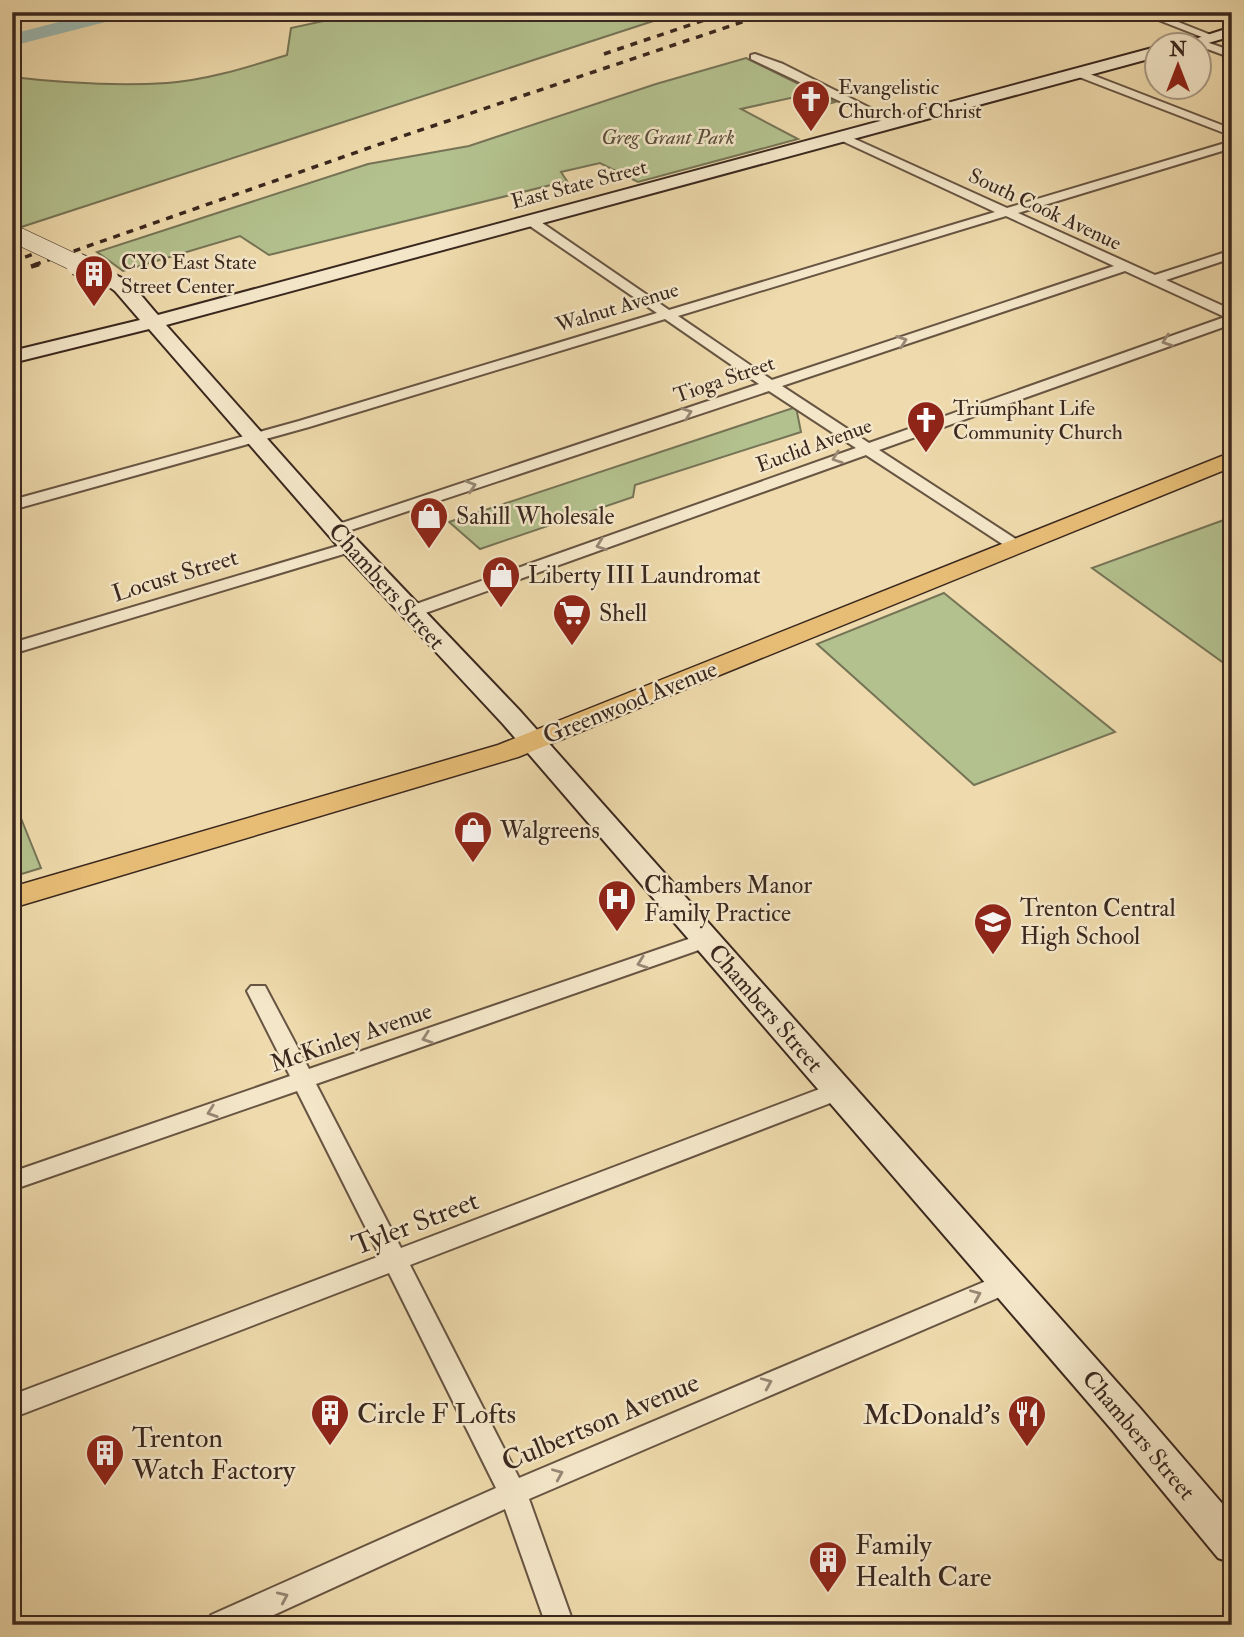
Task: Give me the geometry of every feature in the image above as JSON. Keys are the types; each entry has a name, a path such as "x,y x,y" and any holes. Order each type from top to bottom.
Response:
{"main road":[{"name":"Greenwood Avenue","path":"12,898 495,755 1232,459"}],"street":[{"path":"1143,12 1197,32"},
{"path":"1212,37 1232,31"},
{"path":"1212,50 1232,55"},
{"name":"East State Street","path":"12,357 152,323 1142,56"},
{"path":"755,57 779,66 894,123"},
{"path":"1079,73 1232,133"},
{"name":"South Cook Avenue","path":"842,136 1232,317"},
{"name":"Walnut Avenue","path":"12,505 253,438 1232,144"},
{"path":"531,221 770,385 1016,546"},
{"name":"Chambers Street","path":"12,233 121,287 343,538 532,741 1007,1283 1232,1545"},
{"path":"1154,280 1232,254"},
{"name":"Tioga Street","path":"343,538 770,385 1125,267"},
{"name":"Euclid Avenue","path":"411,612 1232,317"},
{"name":"Locust Street","path":"12,649 343,538"},
{"name":"McKinley Avenue","path":"12,1181 706,940"},
{"path":"258,991 513,1493 560,1625"},
{"name":"Tyler Street","path":"12,1407 838,1091"},
{"name":"Culbertson Avenue","path":"221,1625 513,1493 1007,1283"}],"green space":[{"path":"365,12 681,12 12,230 12,77 109,84 167,83 198,79 287,55 291,28"},
{"name":"Greg Grant Park","path":"746,58 835,102 818,107 795,97 741,109 798,139 638,182 600,163 561,172 567,181 269,255 240,236 123,271 97,252 368,164 469,146 656,84"},
{"path":"796,407 801,432 635,485 633,497 480,549 449,522"},
{"path":"1232,517 1232,669 1092,568"},
{"path":"944,593 1115,732 974,785 817,644"},
{"path":"12,796 41,868 12,877"}],"waterway":[{"path":"12,40 122,12"}],"railway":[{"path":"604,54 728,12"},
{"path":"34,265 403,136 772,12"},
{"path":"12,262 47,249"},
{"path":"12,273 39,264"}],"place":[{"name":"Evangelistic Church of Christ","path":"811,133"},
{"name":"CYO East State Street Center","path":"94,308"},
{"name":"Triumphant Life Community Church","path":"926,454"},
{"name":"Sahill Wholesale","path":"429,550"},
{"name":"Liberty III Laundromat","path":"501,609"},
{"name":"Shell","path":"572,647"},
{"name":"Walgreens","path":"473,864"},
{"name":"Chambers Manor Family Practice","path":"617,933"},
{"name":"Trenton Central High School","path":"993,956"},
{"name":"Circle F Lofts","path":"330,1447"},
{"name":"McDonald's","path":"1027,1448"},
{"name":"Trenton Watch Factory","path":"105,1487"},
{"name":"Family Health Care","path":"828,1594"}]}
